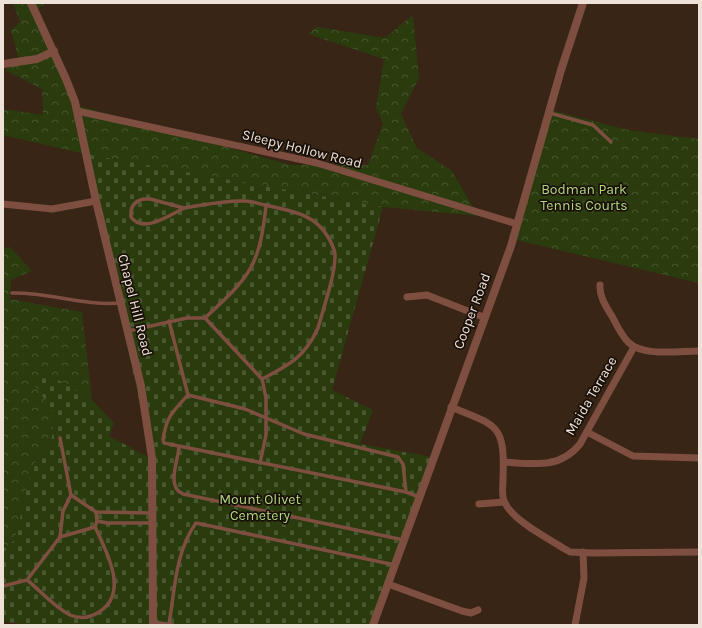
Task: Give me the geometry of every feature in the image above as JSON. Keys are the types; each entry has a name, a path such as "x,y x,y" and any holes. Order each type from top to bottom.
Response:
{"street":[{"name":"Chapel Hill Road","path":"31,3 66,79 77,111 96,201 141,386 152,458 153,623"},
{"name":"Cooper Road","path":"373,625 483,317 496,287 517,224 583,3"},
{"path":"3,64 37,59 54,52"},
{"name":"Sleepy Hollow Road","path":"77,111 317,163 517,224"},
{"path":"3,204 52,209 96,201"},
{"path":"600,285 602,299 606,307 626,341 634,347"},
{"path":"407,297 427,295 483,317"},
{"name":"Maida Terrace","path":"504,462 550,463 560,461 573,452 587,432 634,347 644,352 699,351"},
{"path":"451,407 481,418 493,427 503,443 504,502 513,514 563,548 570,552 699,552"},
{"path":"587,432 633,456 699,458"},
{"path":"479,504 504,502"},
{"path":"575,625 584,578 583,552"},
{"path":"388,584 462,611 471,613 478,610"}],"lane":[{"path":"550,113 593,125 611,142"},
{"path":"184,208 144,199 135,202 131,209 131,217 139,224 148,224 184,208 223,202 245,201 300,213 316,222 331,242 335,260 318,328 314,338 301,356 262,378"},
{"path":"128,331 169,321 187,318 205,318 239,285 251,269 260,246 266,206"},
{"path":"12,293 28,293 65,299 121,302"},
{"path":"205,318 262,378 266,398 266,435 260,463"},
{"path":"169,321 188,395"},
{"path":"188,395 236,406 304,434 398,456 403,464 406,492"},
{"path":"188,395 172,412 164,429 164,443 406,492 419,497"},
{"path":"3,586 27,580 60,538 63,511 71,495 60,438"},
{"path":"180,447 174,483 176,490 183,494 404,540"},
{"path":"71,495 96,512 153,512"},
{"path":"27,580 61,610 70,615 83,618 101,611 113,597 115,582 95,527 97,521 96,512"},
{"path":"97,521 107,523 153,523"},
{"path":"153,623 171,625 180,555 187,538 196,523 395,565"},
{"path":"60,538 95,527"}],"green space":[{"path":"13,3 46,3 36,10 72,104 291,165 368,165 383,124 376,108 384,59 308,34 317,27 385,38 413,15 419,78 401,114 417,148 452,171 478,216 383,207 85,154 3,135 3,109 43,115 42,89 5,70 19,60 11,30 20,22"},
{"name":"Bodman Park Tennis Courts","path":"551,110 628,130 699,139 699,283 512,239"},
{"name":"Mount Olivet Cemetery","path":"85,154 383,207 332,390 373,410 360,444 432,457 372,625 182,625 153,621 152,625 27,625 3,621 3,549 15,540 32,467 52,437 55,414 32,381 50,375 92,400 114,423 109,436 152,459"},
{"path":"10,247 32,271 11,280 10,299 82,312 92,400 50,375 55,414 52,437 32,467 15,540 3,549 3,249"}]}
